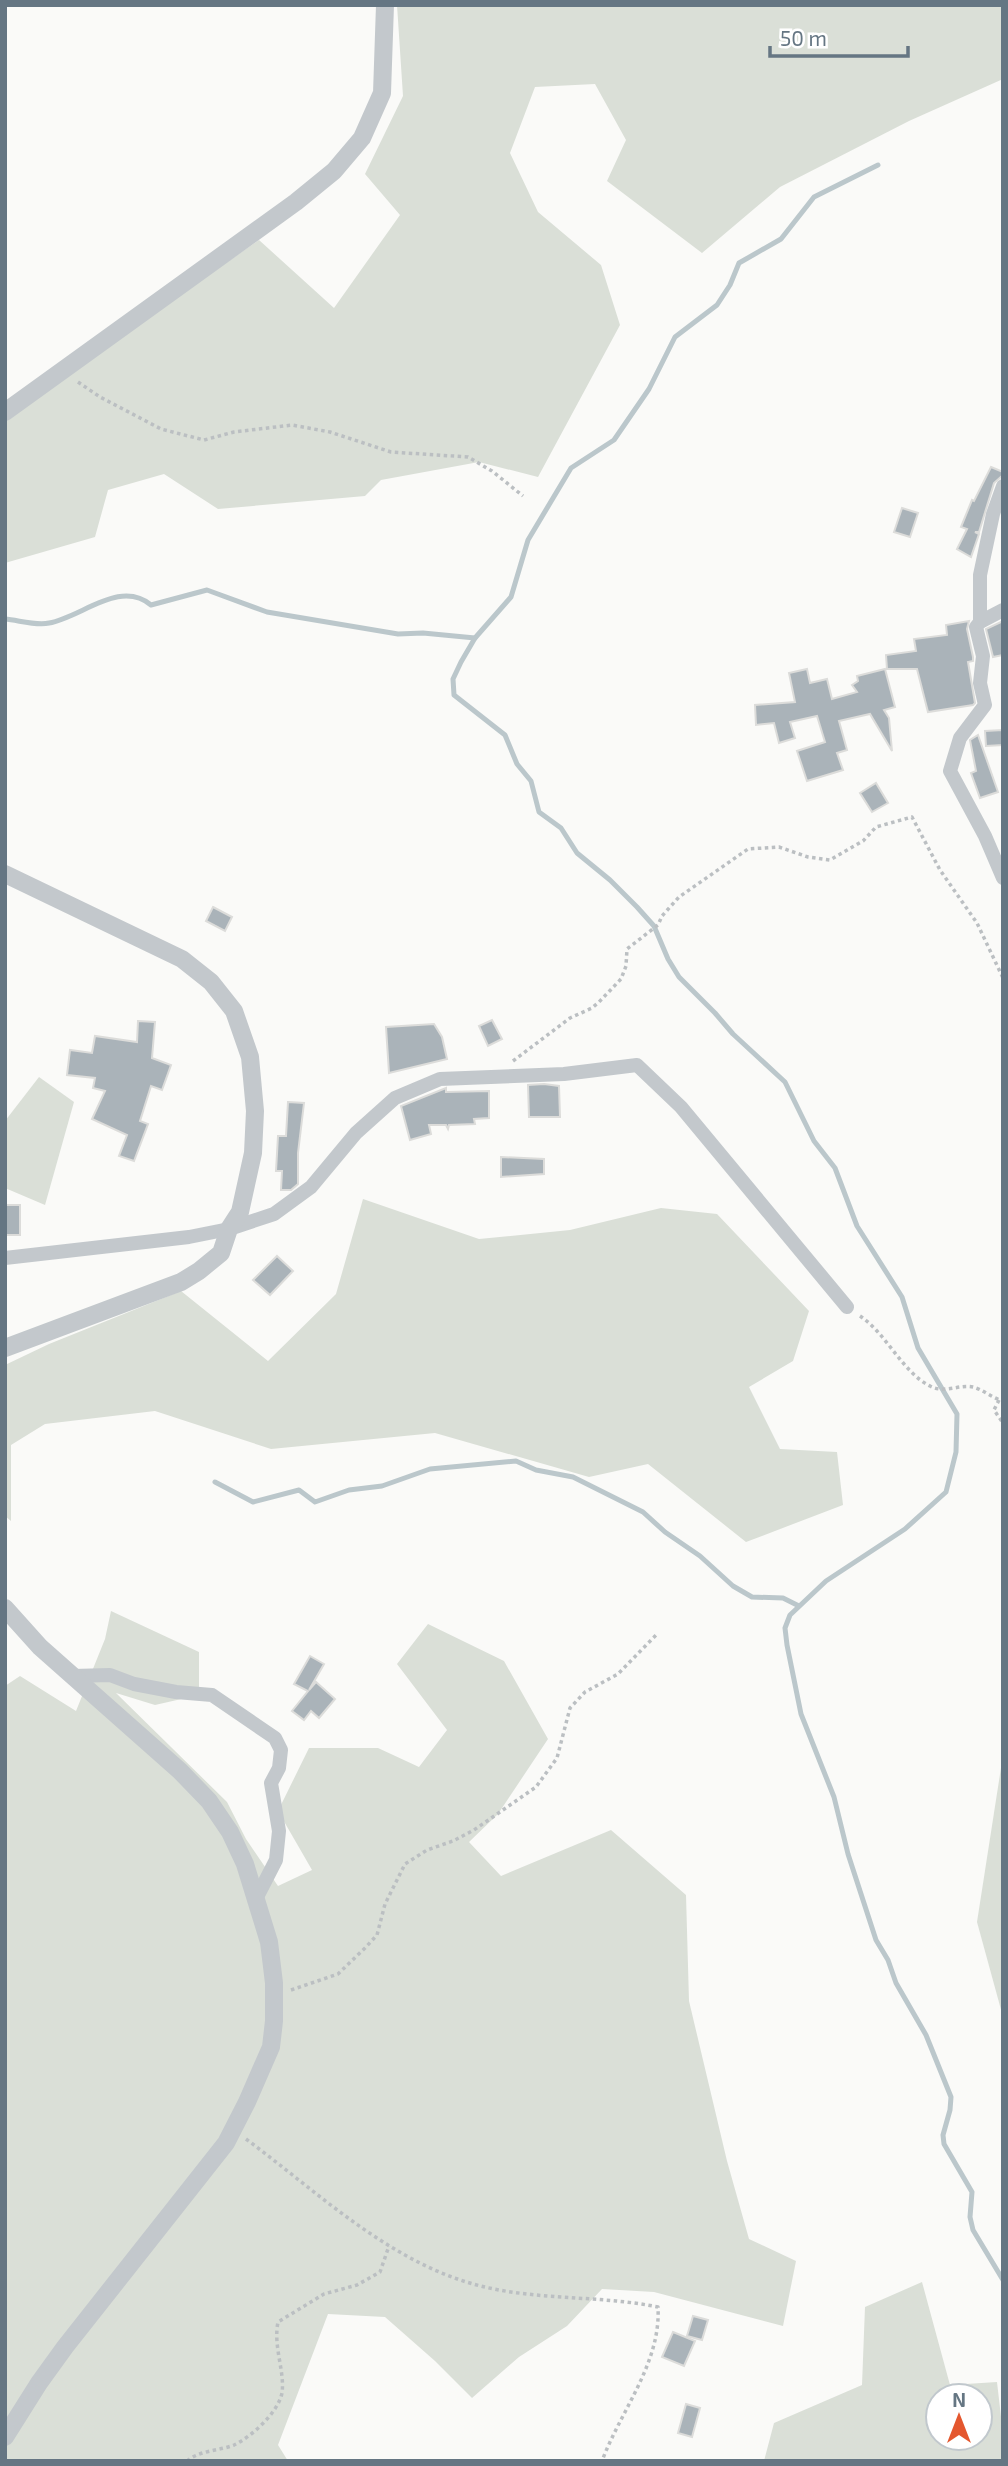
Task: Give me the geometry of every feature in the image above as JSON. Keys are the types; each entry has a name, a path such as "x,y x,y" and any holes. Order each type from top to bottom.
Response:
{"street":[{"path":"5,412 334,172 362,138 382,93 385,5"},
{"path":"980,622 979,575 993,514 1003,486"},
{"path":"1003,610 976,627 983,656 980,683 985,705 960,738 950,771 985,836 1003,878"},
{"path":"5,874 189,963 211,982 234,1012 250,1057 255,1111 253,1153 240,1212 229,1229 221,1253 200,1271 181,1282 5,1348"},
{"path":"5,1258 131,1244 229,1229 274,1214 311,1187 356,1133 395,1098 440,1079 564,1073 637,1065 681,1107 847,1307"},
{"path":"5,1608 40,1647 209,1801 230,1832 245,1864 269,1942 274,2000 271,2047 226,2143 58,2356 5,2437"},
{"path":"73,1676 110,1675 134,1684 212,1695 275,1738 281,1750 278,1768 271,1783 278,1831 276,1860 256,1899"}],"path":[{"path":"62,371 100,397 161,429 204,440 234,432 292,425 330,432 391,452 468,457 492,471 523,496"},
{"path":"504,1075 515,1057 570,1018 599,1002 621,979 626,966 627,949 658,925 662,916 679,897 748,849 779,847 808,857 830,860 863,841 876,827 912,817 940,870 977,923 1003,978"},
{"path":"847,1307 872,1324 917,1376 931,1387 948,1390 973,1387 1001,1400 994,1410 1003,1423"},
{"path":"274,2000 291,1990 338,1974 365,1948 377,1935 385,1904 405,1864 427,1850 474,1830 537,1787 557,1758 570,1708 585,1692 618,1674 658,1633"},
{"path":"233,2130 389,2246 406,2257 458,2280 495,2290 568,2298 625,2300 658,2307 659,2324 651,2356 602,2461"},
{"path":"187,2461 193,2456 235,2445 266,2423 282,2394 275,2336 278,2322 324,2294 357,2285 380,2272 389,2246"}],"shaded area":[{"path":"397,5 1003,5 1003,79 909,121 780,187 702,253 607,181 626,140 595,84 535,87 510,153 538,212 601,265 620,325 538,477 479,462 381,480 365,496 218,509 164,474 108,490 95,537 5,563 5,416 259,240 334,308 400,215 365,174 403,96"},
{"path":"39,1077 74,1102 45,1205 5,1188 5,1121"},
{"path":"363,1199 479,1239 570,1230 661,1208 717,1214 809,1311 793,1361 749,1387 780,1449 837,1452 843,1505 746,1542 648,1464 589,1477 435,1433 271,1449 155,1411 45,1424 11,1445 11,1521 5,1516 5,1365 49,1344 181,1291 268,1361 336,1294"},
{"path":"111,1611 199,1652 199,1695 155,1705 116,1693 227,1802 246,1839 278,1886 312,1870 278,1811 309,1748 378,1748 419,1767 447,1730 397,1664 428,1624 504,1661 548,1739 498,1814 469,1842 501,1876 611,1830 686,1895 689,2001 727,2161 749,2239 796,2261 783,2326 654,2292 602,2289 567,2326 519,2357 472,2398 385,2317 328,2314 278,2445 288,2461 5,2461 5,1686 20,1676 76,1711 105,1639"},
{"path":"1003,1755 1003,2017 977,1922"},
{"path":"922,2282 949,2382 924,2382 924,2452 994,2452 994,2382 997,2382 1003,2461 764,2461 774,2423 862,2385 865,2307"}],"building":[{"path":"991,467 1003,472 1003,475 994,483 979,532 975,532 979,534 971,557 957,549 967,529 961,527 972,500 974,501"},
{"path":"902,508 918,513 910,537 894,532"},
{"path":"969,621 967,629 973,661 968,662 975,703 928,712 917,669 887,669 886,655 916,651 914,639 947,635 946,625"},
{"path":"1003,621 1003,655 993,657 986,629"},
{"path":"807,669 810,683 827,679 832,699 857,692 852,685 858,681 857,676 885,669 895,707 884,710 889,718 892,751 870,714 839,721 847,750 837,753 843,770 807,781 797,751 825,742 817,716 790,722 795,738 779,743 774,723 756,725 755,705 795,702 789,673"},
{"path":"1003,730 1003,745 986,746 985,731"},
{"path":"978,735 998,792 980,798 971,773 976,771 970,740"},
{"path":"876,783 888,803 872,812 860,793"},
{"path":"213,907 232,917 225,931 206,921"},
{"path":"492,1020 502,1039 488,1046 479,1026"},
{"path":"138,1021 155,1022 152,1058 171,1065 162,1090 151,1086 140,1121 148,1124 134,1161 119,1156 127,1135 92,1119 105,1091 93,1088 95,1078 67,1075 70,1050 92,1053 95,1036 137,1042"},
{"path":"434,1024 442,1037 447,1059 389,1073 386,1027"},
{"path":"528,1085 559,1086 560,1117 529,1117"},
{"path":"446,1088 446,1092 489,1091 489,1118 474,1119 475,1124 449,1125 448,1129 446,1125 429,1125 431,1134 410,1140 401,1106"},
{"path":"288,1102 304,1103 298,1153 298,1184 291,1190 281,1190 282,1171 276,1171 278,1136 286,1136"},
{"path":"501,1157 544,1159 544,1174 501,1177"},
{"path":"5,1205 20,1205 20,1235 5,1235"},
{"path":"277,1256 293,1271 270,1295 253,1280"},
{"path":"310,1656 324,1664 309,1690 316,1682 335,1699 319,1718 311,1711 304,1720 292,1711 308,1691 294,1684"},
{"path":"693,2316 708,2320 702,2340 687,2336"},
{"path":"673,2332 695,2341 684,2366 662,2357"},
{"path":"686,2404 700,2408 692,2437 678,2433"}],"waterway":[{"path":"878,165 814,197 781,239 739,263 730,285 717,305 675,337 649,389 614,440 571,468 528,540 511,597 475,638 453,679 454,695 505,735 517,764 531,781 539,812 561,828 577,853 637,907 654,926 679,977 733,1034 785,1082 814,1141 835,1168 857,1226 902,1297 918,1348 957,1414 956,1452 946,1492 905,1529 826,1581 790,1615 785,1628 801,1714 834,1797 848,1854 876,1940 888,1960 896,1983 926,2035 951,2097 943,2135 944,2144 972,2192 970,2217 973,2230 1003,2280"},
{"path":"5,619 44,624 114,598 139,598 151,605 207,590 267,612 398,634 423,633 475,638"},
{"path":"215,1482 253,1502 299,1490 315,1502 349,1490 382,1486 430,1469 516,1461 536,1470 573,1477 643,1512 665,1532 700,1556 733,1586 752,1597 783,1598 799,1606"}]}
